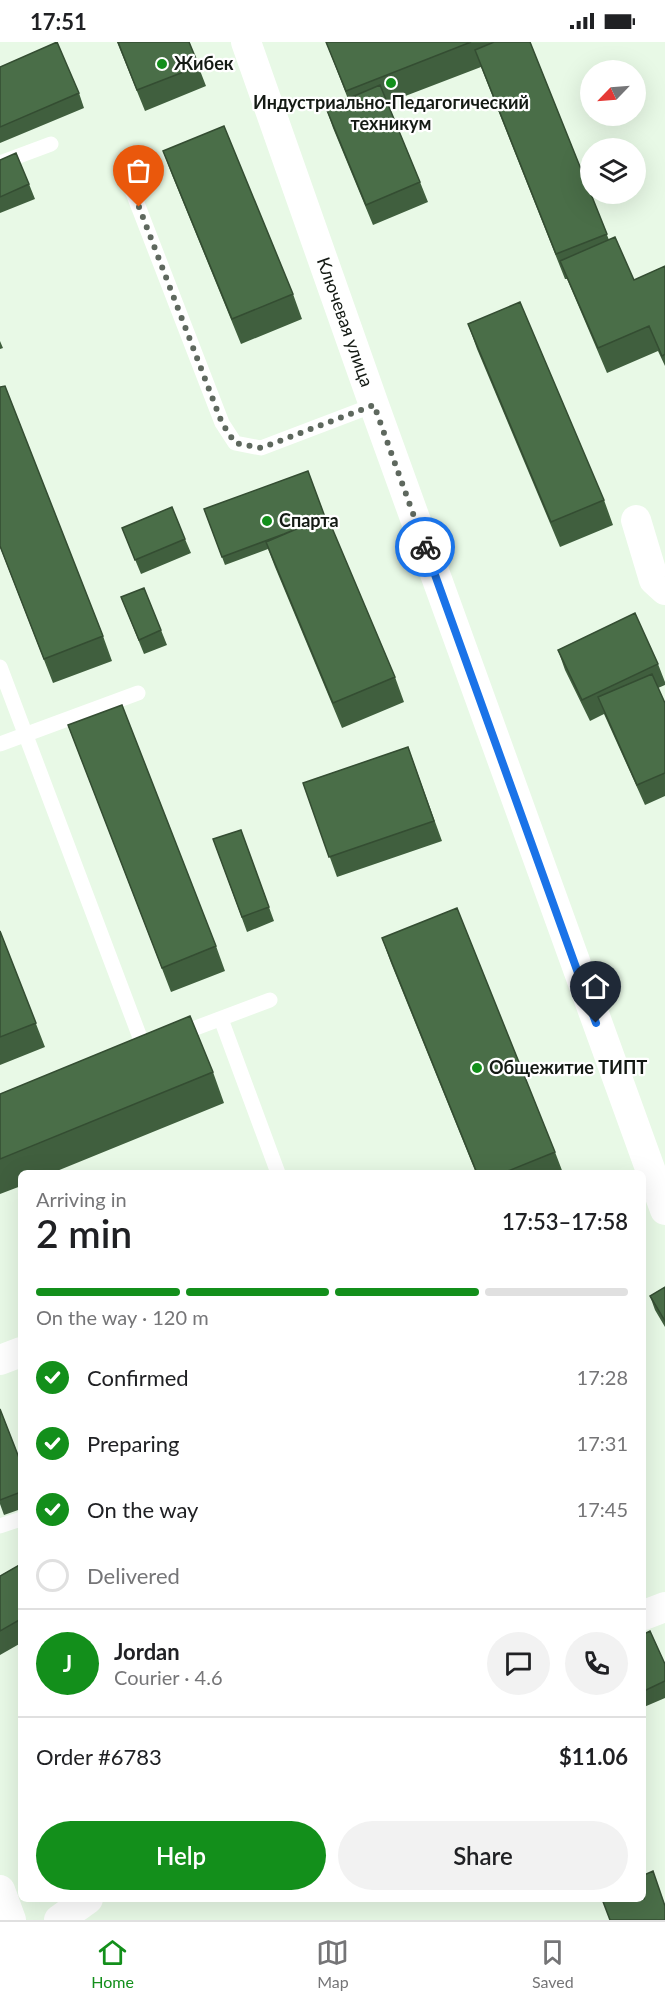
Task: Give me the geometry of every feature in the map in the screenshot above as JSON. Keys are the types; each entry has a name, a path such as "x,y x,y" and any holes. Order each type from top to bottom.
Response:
{"street":[{"name":"Ключевая улица","path":"246,42 644,1170"},
{"path":"636,520 654,580 665,590"},
{"name":"Ключевая улица","path":"647,1179 665,1210"},
{"path":"0,1360 18,1353"},
{"path":"646,1614 665,1607"},
{"path":"0,1890 11,1920"},
{"path":"59,1920 84,1902"}],"lane":[{"path":"0,163 51,144"},
{"path":"130,185 222,423 235,443 261,448 374,405"},
{"path":"0,667 149,1046 270,1000"},
{"path":"0,744 138,693"},
{"path":"221,1019 277,1170"},
{"path":"0,1526 18,1520"}],"building":[{"path":"57,42 79,93 0,127 0,67"},
{"name":"Жибек","path":"118,42 189,42 199,66 137,90"},
{"path":"326,42 471,42 346,91"},
{"path":"494,42 530,42 580,167 580,204 595,204 607,234 556,254 475,50"},
{"path":"380,85 420,182 366,205 326,108"},
{"path":"224,126 293,294 232,319 163,151"},
{"path":"16,153 29,184 0,197 0,160"},
{"path":"615,237 634,280 665,266 665,354 662,356 649,326 598,348 560,261"},
{"path":"520,302 604,500 551,522 468,324"},
{"path":"5,386 103,636 44,659 0,546 0,387"},
{"name":"Спарта","path":"308,471 325,517 222,557 204,509"},
{"path":"172,507 185,539 135,560 122,528"},
{"path":"327,516 395,677 333,703 266,542"},
{"path":"144,588 161,630 139,640 121,597"},
{"path":"635,613 658,664 582,700 558,650"},
{"path":"652,674 665,703 665,773 637,785 598,697"},
{"path":"122,705 216,946 162,968 68,725"},
{"path":"408,747 434,821 329,857 303,783"},
{"path":"241,830 269,907 242,917 213,839"},
{"name":"Общежитие ТИПТ","path":"457,908 555,1152 510,1170 476,1170 382,938"},
{"path":"0,931 36,1023 0,1037"},
{"path":"190,1016 213,1072 0,1159 0,1094"},
{"path":"665,1287 665,1321 650,1296"},
{"path":"0,1409 18,1455 18,1493 0,1500"},
{"path":"18,1566 18,1621 0,1631 0,1576"},
{"path":"650,1631 665,1664 665,1681 646,1690 646,1633"},
{"path":"653,1871 665,1906 665,1920 610,1920 603,1902 646,1902 646,1874"}],"way so far":[{"path":"139,207 222,423 235,443 261,448 374,405 425,547"}],"place":[{"name":"Жибек","path":"162,64"},
{"name":"Индустриально-Педагогический техникум","path":"391,83"},
{"name":"Спарта","path":"267,521"},
{"name":"Общежитие ТИПТ","path":"477,1068"}],"route":[{"path":"425,547 596,1023"}]}
